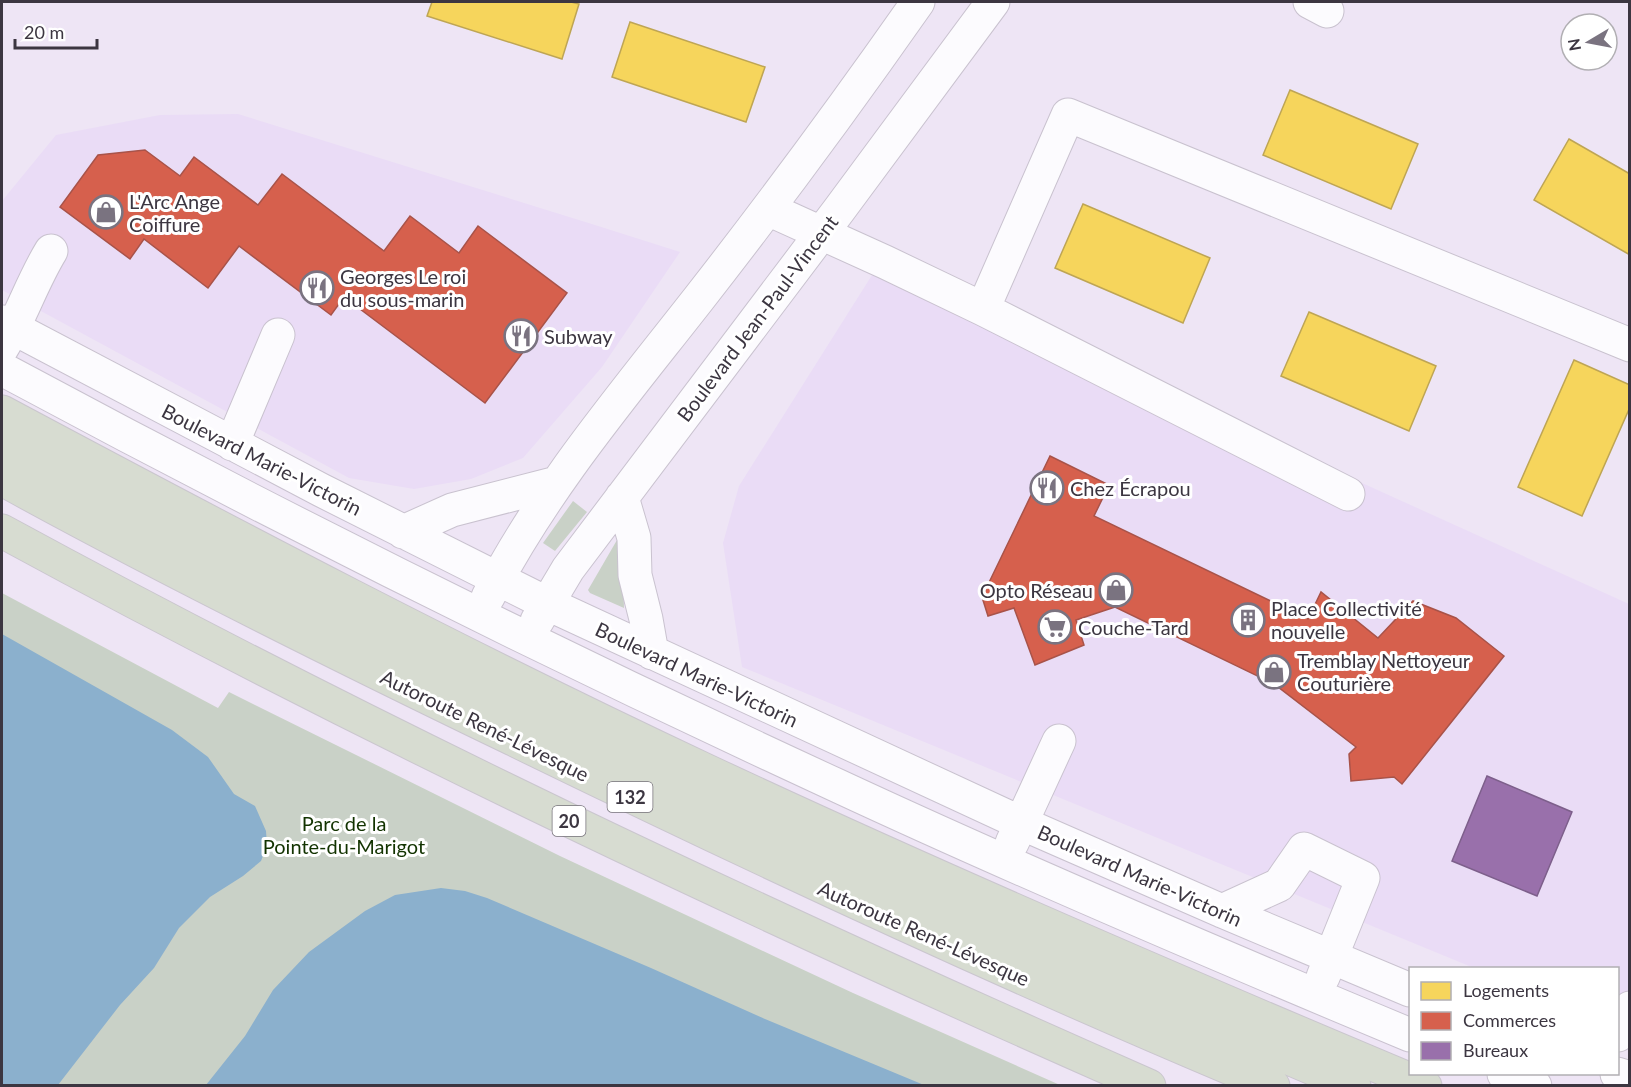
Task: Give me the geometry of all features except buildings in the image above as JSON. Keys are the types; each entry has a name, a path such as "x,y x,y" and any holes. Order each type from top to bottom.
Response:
{"highway":[{"path":"2,412 366,603 706,771 1185,985 1425,1086"},
{"path":"2,443 286,594 575,736 992,931 1354,1086"},
{"name":"Autoroute René-Lévesque","path":"2,479 217,593 729,844 988,963 1273,1086"},
{"name":"20","path":"2,531 276,675 551,812 873,963 1149,1086"}],"street":[{"path":"479,615 516,545 557,483 768,209 865,79 918,2"},
{"name":"Boulevard Jean-Paul-Vincent","path":"528,639 546,603 568,568 993,2"},
{"path":"982,309 1068,115 1629,345"},
{"path":"768,209 982,309 1348,494"},
{"path":"6,333 51,251"},
{"name":"Boulevard Marie-Victorin","path":"6,333 232,444 497,579 652,653 1021,823 1409,990"},
{"path":"232,444 278,335"},
{"name":"Boulevard Marie-Victorin","path":"2,369 149,448 479,615 838,787 1004,861 1409,1035"},
{"path":"403,532 452,510 557,483"},
{"path":"622,496 634,538 635,575 652,653"},
{"path":"1004,861 1059,741"},
{"path":"1222,911 1279,885 1304,849 1363,878 1315,995"},
{"path":"1619,1030 1629,1008"},
{"path":"1507,1075 1535,1086"}],"shaded area":[{"path":"238,114 680,252 602,367 523,458 471,479 414,489 349,478 2,290 2,201 56,135 160,115"},
{"path":"879,264 1629,604 1629,1033 1619,1028 1619,967 1472,967 742,667 723,543 739,486"}],"green space":[{"path":"573,501 587,512 555,551 543,543"},
{"path":"617,540 622,541 624,608 588,590"},
{"name":"Parc de la Pointe-du-Marigot","path":"2,593 218,708 229,692 560,856 853,993 1060,1085 2,1085"}],"water":[{"path":"2,634 172,730 208,757 234,794 255,806 266,831 267,846 261,861 243,876 210,897 179,928 154,968 120,1005 58,1085 2,1085"},
{"path":"441,888 465,891 487,898 765,1019 924,1085 206,1085 245,1036 273,990 309,952 365,911 395,895"}],"place":[{"name":"L'Arc Ange Coiffure","path":"106,212"},
{"name":"Georges Le roi du sous-marin","path":"317,288"},
{"name":"Subway","path":"521,336"},
{"name":"Chez Écrapou","path":"1047,488"},
{"name":"Opto Réseau","path":"1116,590"},
{"name":"Place Collectivité nouvelle","path":"1248,620"},
{"name":"Couche-Tard","path":"1055,627"},
{"name":"Tremblay Nettoyeur Couturière","path":"1274,672"}]}
